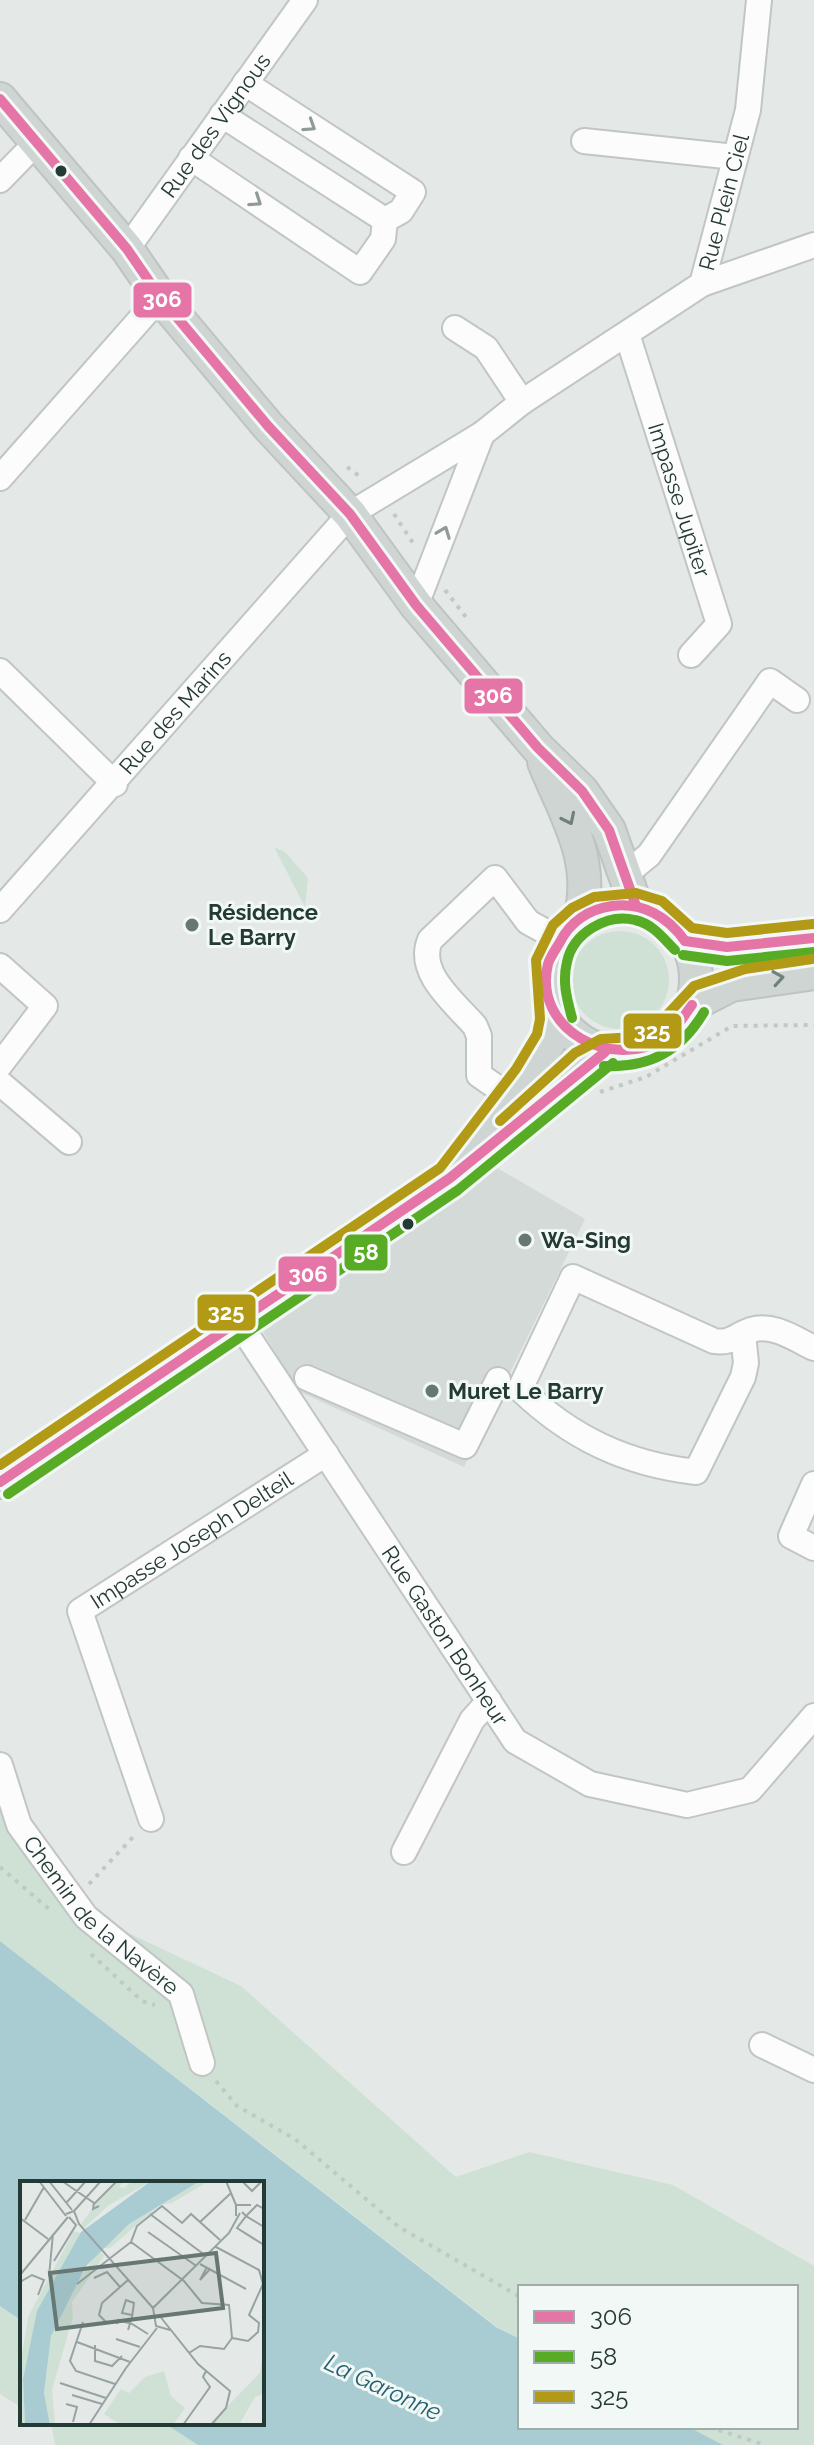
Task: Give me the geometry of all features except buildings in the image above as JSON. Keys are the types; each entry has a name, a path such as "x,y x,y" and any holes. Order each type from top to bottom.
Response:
{"main road":[{"path":"0,99 127,249 160,297 268,426 350,514 416,605 538,748 582,791 609,830 627,873 636,906"},
{"path":"538,748 579,841 586,872 570,928 547,973 548,991 558,1021 574,1036 605,1052 641,1051 672,1035 692,1005 695,968 685,941 668,921 636,906 601,908 570,928"},
{"path":"685,941 727,947 814,938"},
{"path":"692,1005 731,985 814,973"},
{"path":"450,1178 480,1134 539,1061 558,1021"},
{"path":"0,1482 450,1178 492,1147 564,1081 605,1052"}],"street":[{"name":"Rue des Vignous","path":"127,249 305,0"},
{"name":"Rue Plein Ciel","path":"350,514 482,434 522,402 702,284 748,110 759,0"},
{"path":"245,83 413,192 401,211 385,220"},
{"path":"222,115 385,220"},
{"path":"584,141 735,157"},
{"path":"0,180 35,144"},
{"path":"191,158 360,272 383,239 385,220"},
{"path":"702,284 814,245"},
{"path":"0,478 160,297"},
{"path":"455,328 486,348 522,402"},
{"name":"Impasse Jupiter","path":"627,334 719,624 691,655"},
{"path":"416,605 482,434"},
{"name":"Rue des Marins","path":"0,910 115,784 350,514"},
{"path":"0,671 115,784"},
{"path":"627,873 649,855 770,681 797,700"},
{"path":"512,1098 479,1075 475,1026 429,972 426,951 430,940 495,878 528,922 570,928"},
{"path":"0,966 45,1006 0,1065"},
{"path":"0,1083 69,1142"},
{"path":"743,1334 746,1363 743,1377 696,1472 642,1463 591,1443 542,1410 520,1389 573,1277 714,1341 729,1342 743,1334 769,1328 814,1348"},
{"name":"Rue Gaston Bonheur","path":"237,1320 515,1741 590,1784 687,1805 750,1790 814,1716"},
{"path":"307,1378 465,1446 498,1380"},
{"name":"Impasse Joseph Delteil","path":"151,1819 80,1611 326,1454"},
{"path":"814,1484 791,1536 814,1548"},
{"path":"404,1852 472,1720 489,1701"},
{"name":"Chemin de la Navère","path":"0,1765 19,1825 86,1917 181,1994 202,2063"},
{"path":"762,2045 814,2070"}],"path":[{"path":"74,1900 151,1819"},
{"path":"202,2063 237,2106 295,2139 399,2227 518,2296"},
{"path":"715,2429 765,2445"}],"shaded area":[{"path":"492,1165 585,1219 464,1467 298,1391 255,1318"}],"green space":[{"path":"274,847 285,852 308,878 305,907"},
{"path":"620,931 639,934 655,945 666,961 669,980 666,999 655,1015 639,1026 620,1029 601,1026 585,1015 574,999 571,980 574,961 585,945 601,934"},
{"path":"0,1796 71,1906 241,1986 456,2177 529,2152 673,2185 814,2266 814,2445 723,2445 693,2429 798,2429 798,2285 518,2285 518,2338 497,2327 0,1941"},
{"path":"0,2306 20,2320 20,2407 0,2394"},
{"path":"48,2425 167,2425 198,2445 55,2445 52,2428"}],"water":[{"name":"La Garonne","path":"0,1941 496,2327 518,2338 518,2429 693,2429 723,2445 198,2445 167,2425 264,2425 264,2181 20,2181 20,2320 0,2306"}],"transit line":[{"name":"306","path":"0,99 127,249 160,297 268,426 350,514 416,605 538,748 582,791 609,830 636,906"},
{"name":"325","path":"0,1465 440,1168 516,1069 537,1034 540,1019 536,960 553,925 572,908 594,897 636,893 662,901 692,928 727,933 813,924"},
{"name":"306","path":"685,941 663,918 644,909 623,905 596,910 581,918 564,935 548,964 546,988 552,1008 564,1025 581,1038 601,1047 623,1050 644,1047 665,1038 692,1005"},
{"name":"58","path":"572,1018 565,983 567,962 576,942 593,928 613,920 635,920 652,928 675,950"},
{"name":"306","path":"685,941 727,947 814,938"},
{"name":"58","path":"683,955 727,961 814,952"},
{"name":"325","path":"500,1121 575,1053 601,1039 635,1037 652,1031 694,986 745,969 812,959"},
{"name":"58","path":"604,1066 636,1064 663,1054 685,1037 704,1012"},
{"name":"306","path":"0,1482 450,1178 605,1052"},
{"name":"58","path":"8,1494 458,1190 613,1063"}],"place":[{"name":"Résidence Le Barry","path":"192,925"},
{"name":"Wa-Sing","path":"525,1240"},
{"name":"Muret Le Barry","path":"432,1391"}]}
